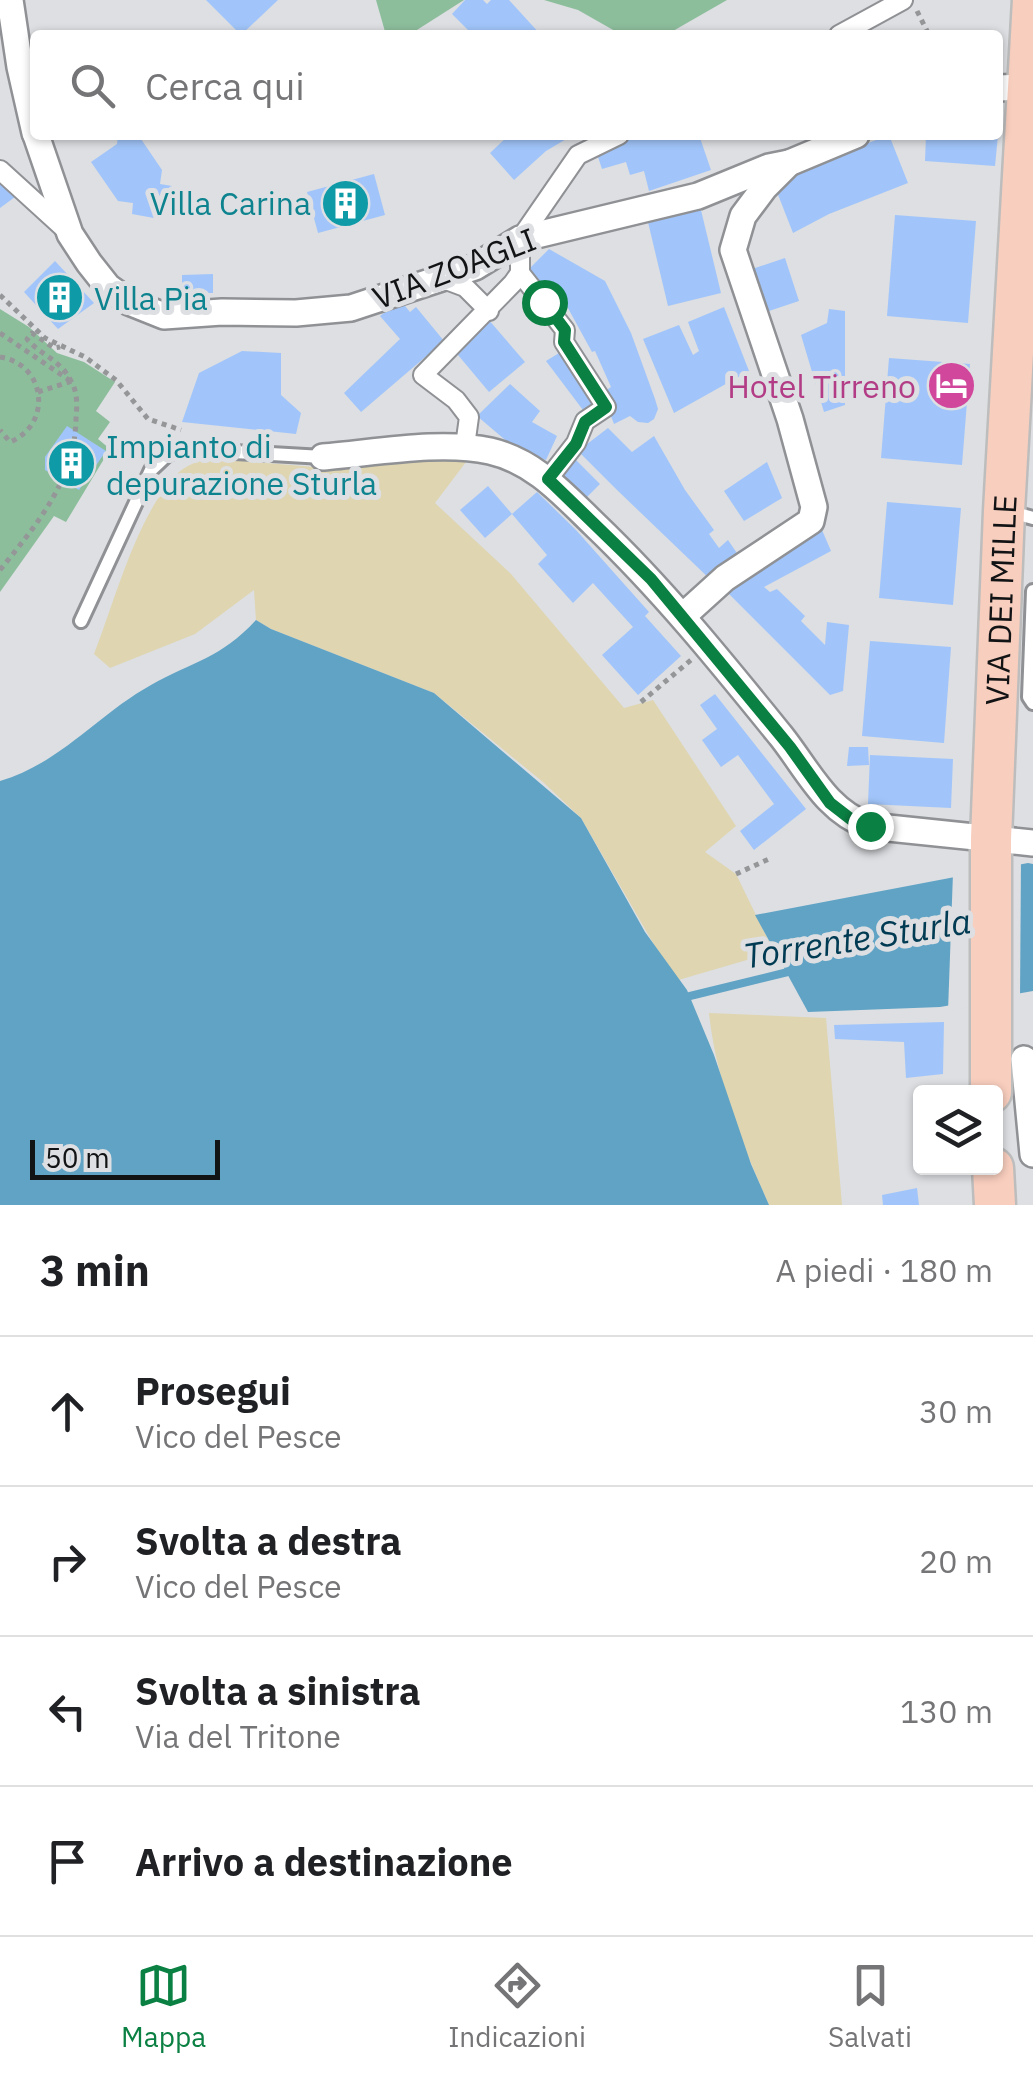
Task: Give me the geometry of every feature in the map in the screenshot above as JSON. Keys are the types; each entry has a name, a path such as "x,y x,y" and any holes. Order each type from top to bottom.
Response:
{"main road":[{"name":"VIA DEI MILLE","path":"1009,1067 989,1009 991,846 1018,514 1013,88 1032,0"},
{"path":"993,1175 995,1205"}],"street":[{"name":"VIA ZOAGLI","path":"10,0 30,111"},
{"path":"848,30 903,0"},
{"name":"VIA ZOAGLI","path":"37,140 70,234 108,286 129,302 164,316 222,312 296,314 351,308 475,267 520,239 698,196 844,140"},
{"path":"548,479 576,444 585,422 606,407 564,342 565,330 520,272 520,239 578,155 609,140"},
{"path":"683,616 725,578 811,520 814,507 790,419 733,250 743,216 789,163"},
{"path":"0,170 70,234"},
{"path":"466,446 469,417 456,400 423,375 520,272"},
{"path":"440,278 465,287 488,310"},
{"path":"322,457 466,446 506,456 548,479 651,579 830,803 852,820 991,846 1033,844"},
{"path":"1009,1067 1033,1154"}],"lane":[{"path":"81,620 151,470 168,454 200,448 322,457"},
{"path":"1033,590 1029,696 1033,702"}],"path":[{"path":"911,0 926,30"},
{"path":"0,295 46,338 85,357 116,380 148,418 173,429 192,431"},
{"path":"0,333 72,381"},
{"path":"0,570 36,525 70,468 76,422 72,381 62,366 26,339 32,333 54,348 63,346"},
{"path":"0,357 24,366 32,374 40,406 31,427 10,442 0,430"},
{"path":"38,392 72,381"},
{"path":"640,702 708,646"},
{"path":"736,874 768,860"}],"green space":[{"path":"376,0 464,0 417,30 385,30"},
{"path":"544,0 727,0 675,30 613,30 578,10"},
{"path":"0,309 29,327 57,353 84,362 115,382 96,411 110,422 98,439 110,449 66,522 54,516 0,592"}],"sand":[{"path":"206,458 327,468 469,458 435,503 511,574 624,708 653,700 736,826 705,852 736,874 774,952 675,981 581,818 543,782 434,693 256,620 254,590 195,634 110,668 94,654 137,539 173,478"},
{"path":"709,1013 826,1018 842,1205 769,1205 724,1087"}],"water":[{"path":"256,620 434,693 581,818 645,932 687,990 769,1205 0,1205 0,781 42,763 132,697 206,658"},
{"path":"1033,864 1033,991 940,1007 808,1012 755,915"}],"pier":[{"path":"1021,860 1020,998 948,1011 953,873"}],"building":[{"path":"206,0 278,0 246,30 236,30"},
{"path":"465,0 483,0 487,4 491,0 509,0 536,30 468,30 452,14"},
{"path":"117,140 142,140 162,170 160,184 172,186 169,208 156,206 154,218 132,214 133,203 118,201 91,162"},
{"path":"504,140 565,140 514,180 490,153"},
{"path":"617,140 701,140 711,170 649,191 644,171 630,175 626,162 602,169 596,151"},
{"path":"876,140 891,140 908,183 829,214 793,233 775,187 811,165"},
{"path":"926,140 998,140 995,166 925,161"},
{"name":"Villa Carina","path":"374,174 385,215 318,233 307,192"},
{"path":"0,175 19,194 0,208"},
{"path":"700,206 721,293 668,306 647,218"},
{"path":"895,215 976,221 968,323 887,316"},
{"path":"549,249 605,281 631,333 655,399 658,409 648,423 630,416 614,424 602,393 611,387 595,351 592,352 563,299 558,303 526,272"},
{"path":"785,258 799,301 763,313 749,270"},
{"name":"Villa Pia","path":"55,261 94,303 58,329 24,292"},
{"path":"213,274 213,293 182,293 182,275"},
{"path":"400,300 410,312 416,307 444,341 361,412 344,393 400,339 380,316"},
{"path":"724,307 749,371 674,413 643,339 679,325 693,355 699,351 688,322"},
{"path":"829,309 845,311 845,405 824,412 801,335 827,323"},
{"path":"488,319 525,362 489,392 453,349"},
{"path":"564,350 601,403 586,414 546,361"},
{"path":"242,351 281,353 281,395 301,413 296,434 182,422 199,373"},
{"path":"889,358 970,364 962,465 881,458"},
{"path":"510,384 540,411 532,422 557,436 546,460 516,449 477,416"},
{"name":"Impianto di depurazione Sturla","path":"67,426 106,451 79,490 45,470 45,457"},
{"path":"608,428 632,452 654,436 714,530 709,534 719,548 728,540 743,562 714,583 578,451"},
{"path":"576,460 600,484 585,499 561,474"},
{"path":"767,462 782,498 744,521 724,491"},
{"path":"488,486 512,514 485,538 460,510"},
{"path":"537,492 649,612 645,616 681,656 638,695 602,655 633,627 593,583 573,603 538,564 547,555 512,514"},
{"path":"887,502 961,508 953,605 879,598"},
{"path":"822,530 831,551 764,587 770,592 777,589 805,616 801,621 825,645 827,622 849,625 843,691 830,695 726,591"},
{"path":"870,641 951,647 944,743 862,736"},
{"path":"715,694 806,809 754,850 740,831 774,804 738,755 721,767 702,740 717,729 700,705"},
{"path":"849,747 868,747 869,765 847,766"},
{"path":"870,755 953,759 951,808 868,804"},
{"path":"944,1022 943,1074 906,1078 904,1042 835,1039 834,1025"},
{"path":"917,1188 919,1205 883,1205 882,1195"}],"waterway":[{"name":"Torrente Sturla","path":"690,996 796,970"}],"place":[{"name":"Villa Carina","path":"346,203"},
{"name":"Villa Pia","path":"59,298"},
{"name":"Hotel Tirreno","path":"951,386"},
{"name":"Impianto di depurazione Sturla","path":"71,464"}],"route":[{"path":"544,302 565,330 564,342 606,407 585,422 576,444 548,479 651,579 790,747 830,803 852,820 870,826"}]}
